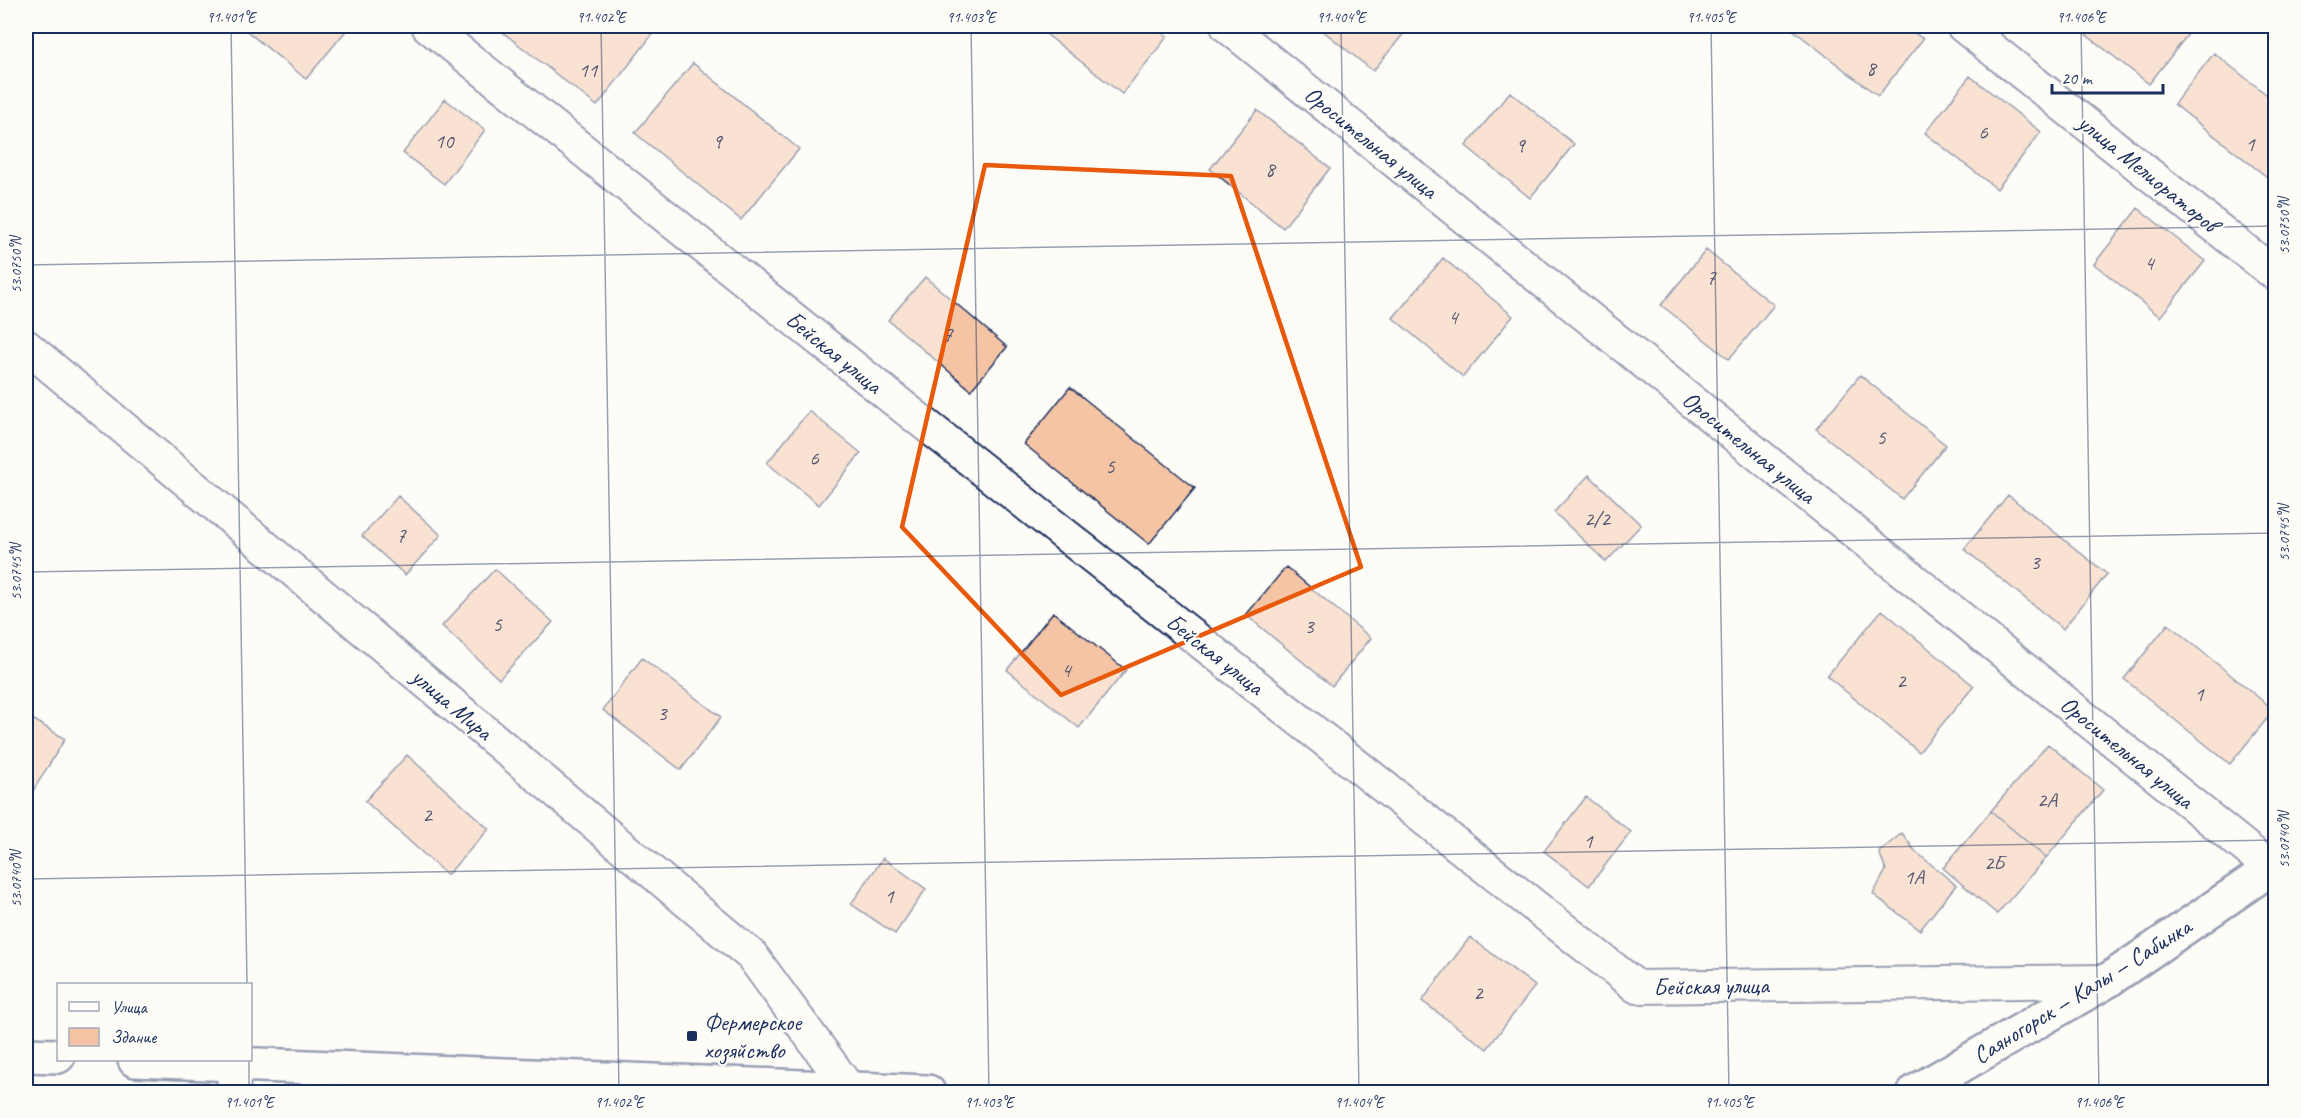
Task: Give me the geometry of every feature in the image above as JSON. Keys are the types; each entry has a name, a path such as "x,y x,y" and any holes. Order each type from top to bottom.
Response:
{"street":[{"name":"Бейская улица","path":"428,26 883,391 1637,987 2107,981"},
{"name":"Оросительная улица","path":"1227,26 2273,866"},
{"name":"улица Мелиораторов","path":"1963,26 2276,275"},
{"name":"улица Мира","path":"26,346 752,956 849,1089"},
{"name":"Саяногорск — Калы — Сабинка","path":"1915,1092 2107,981 2273,866"},
{"path":"26,1055 57,1056"},
{"path":"145,1061 234,1078 928,1092"}],"highlighted area":[{"path":"985,165 1231,176 1361,567 1061,695 902,527"}],"building":[{"path":"245,26 350,26 306,79 243,28"},
{"path":"497,26 640,26 652,35 597,106"},
{"path":"1036,26 1152,26 1167,37 1122,94"},
{"path":"1317,26 1410,26 1373,71"},
{"path":"1788,26 1905,26 1923,39 1878,96"},
{"path":"2075,26 2179,26 2189,33 2149,84"},
{"path":"2214,53 2276,102 2276,184 2174,104"},
{"path":"693,63 799,149 741,220 635,133"},
{"path":"1970,76 2041,132 1997,189 1925,133"},
{"path":"1510,92 1574,144 1530,198 1466,146"},
{"path":"445,99 485,130 444,184 403,153"},
{"path":"1257,110 1330,168 1283,228 1210,169"},
{"path":"2138,208 2205,261 2160,317 2094,264"},
{"path":"1706,250 1774,305 1729,359 1661,305"},
{"path":"1443,258 1513,316 1463,377 1393,318"},
{"path":"925,277 1007,347 971,390 888,320"},
{"path":"1860,375 1946,445 1902,499 1816,429"},
{"path":"1070,387 1195,488 1149,544 1024,444"},
{"path":"809,411 861,453 819,505 767,463"},
{"path":"1589,475 1641,525 1606,562 1554,512"},
{"path":"2008,495 2107,574 2063,629 1964,549"},
{"path":"398,496 441,535 405,575 362,536"},
{"path":"1286,567 1371,638 1332,686 1246,615"},
{"path":"495,569 553,622 499,679 442,626"},
{"path":"1882,610 1974,686 1919,752 1827,676"},
{"path":"1053,612 1126,670 1079,728 1007,670"},
{"path":"2168,624 2274,710 2230,764 2124,679"},
{"path":"642,658 721,717 681,770 603,710"},
{"path":"26,715 65,739 31,794 26,791"},
{"path":"2048,744 2103,790 2046,858 1991,811"},
{"path":"407,755 489,829 447,875 365,801"},
{"path":"1586,797 1631,832 1589,886 1544,851"},
{"path":"1991,811 2046,858 1997,914 1943,868"},
{"path":"1902,833 1915,851 1956,885 1920,930 1873,894 1886,870 1879,852"},
{"path":"883,858 926,889 895,934 851,904"},
{"path":"1470,937 1535,986 1487,1049 1422,1001"}],"place":[{"name":"Фермерское хозяйство","path":"692,1036"}]}
